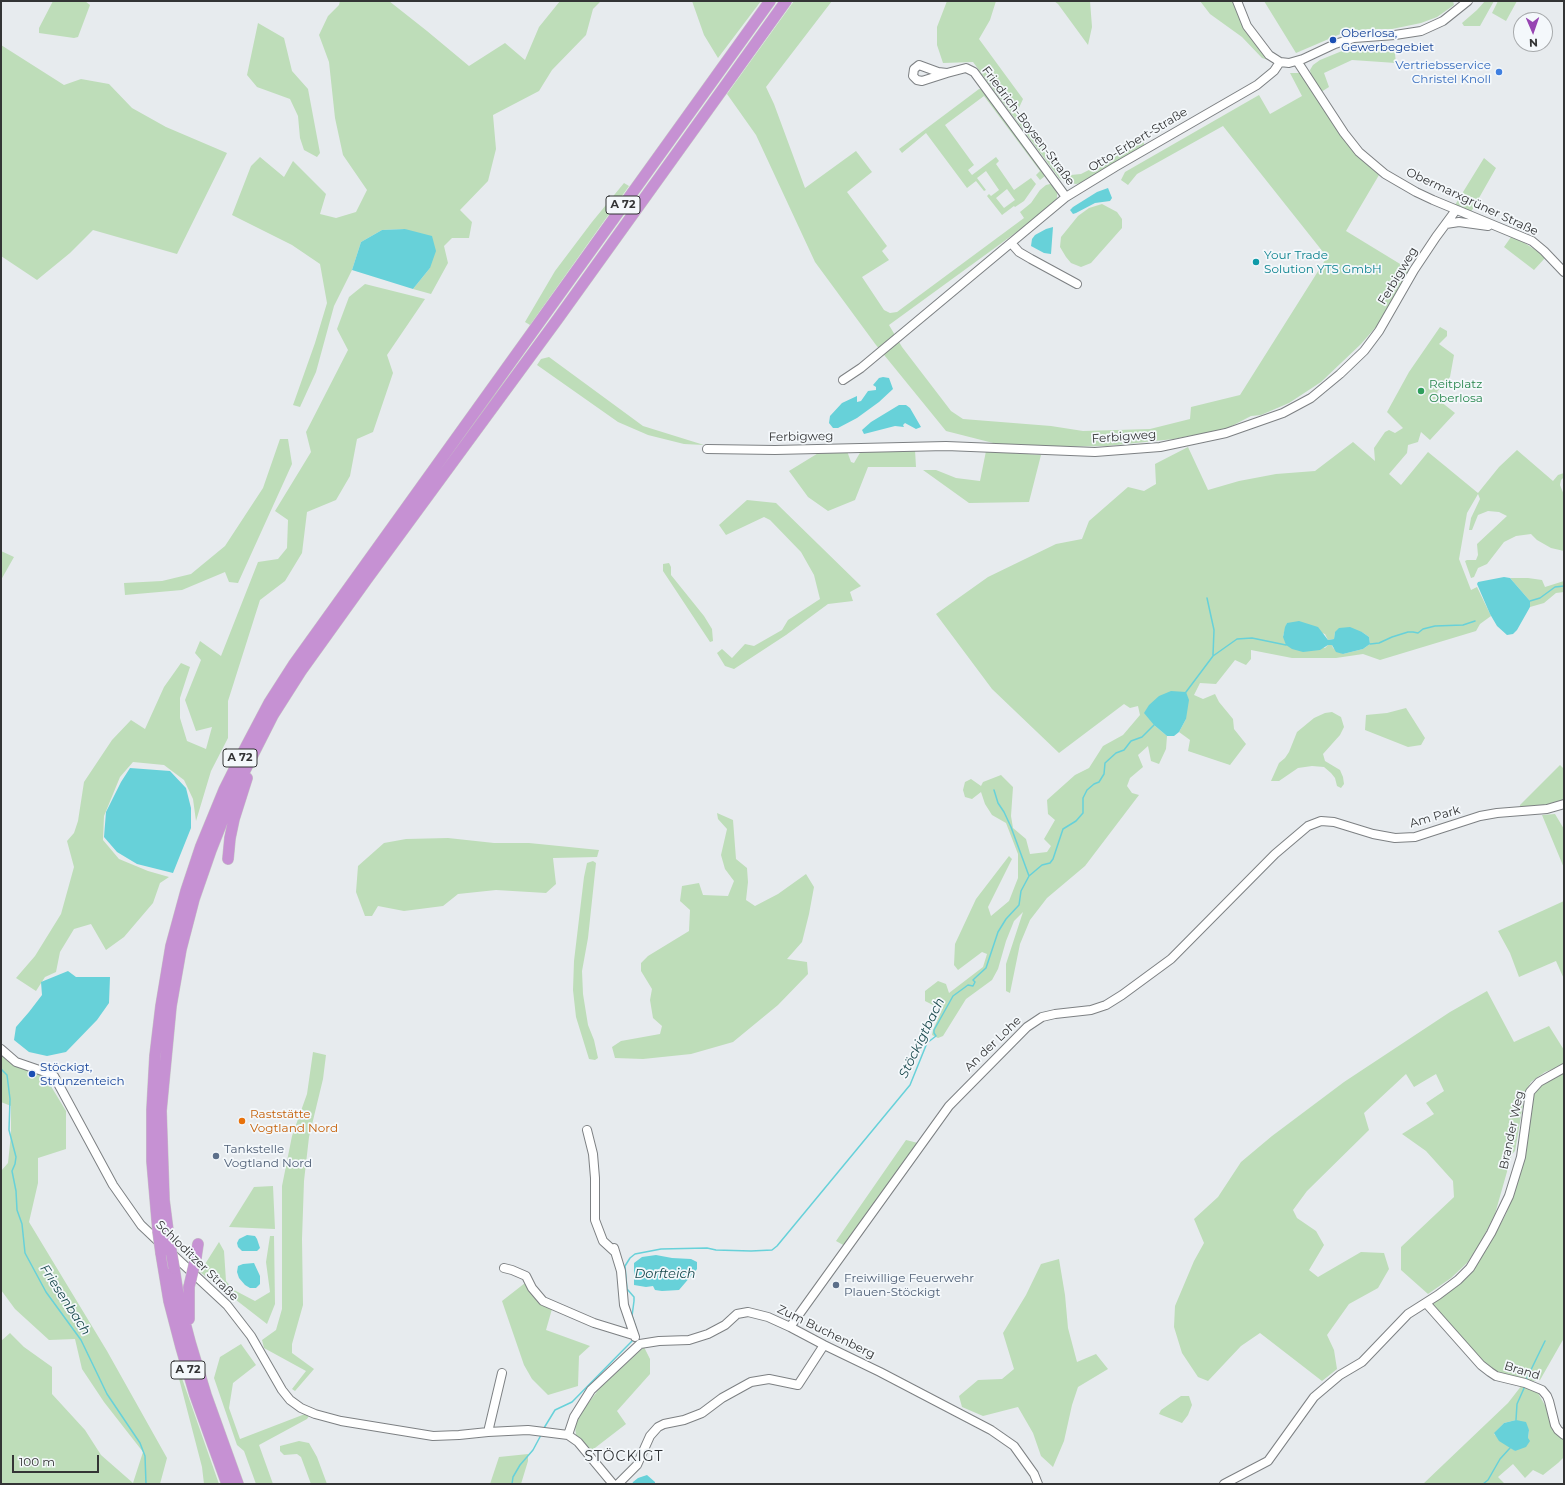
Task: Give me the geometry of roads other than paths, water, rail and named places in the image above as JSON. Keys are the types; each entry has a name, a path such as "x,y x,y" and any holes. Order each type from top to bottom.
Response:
{"highway":[{"name":"A 72","path":"227,1484 195,1395 180,1347 169,1301 158,1231 152,1161 152,1110 156,1049 161,1006 171,946 186,891 201,846 224,790 239,760 269,703 290,671 363,566 770,1"},
{"name":"A 72","path":"238,1484 206,1395 179,1300 164,1200 161,1111 171,1006 180,956 194,899 211,850 233,794 273,715 301,672 367,579 528,361 786,1"},
{"path":"228,860 230,838 239,804 249,773 272,727 273,715"},
{"path":"190,1342 189,1287 198,1244"}],"street":[{"path":"1237,1 1247,26 1269,55 1280,62 1289,63 1297,61 1335,44 1354,38 1395,35 1421,31 1443,21 1468,1"},
{"name":"Obermarxgrüner Straße","path":"1297,61 1344,133 1366,159 1385,174 1416,192 1532,241 1564,272"},
{"name":"Otto-Erbert-Straße","path":"843,380 862,368 1066,197 1257,85 1274,71 1280,62"},
{"name":"Friedrich-Boysen-Straße","path":"947,73 966,68 974,72 1066,197"},
{"name":"Ferbigweg","path":"707,449 775,450 946,446 1095,452 1160,447 1226,433 1277,415 1311,398 1340,374 1364,351 1379,331 1414,270 1456,210"},
{"path":"1446,224 1459,222 1498,227"},
{"path":"1011,243 1030,259 1077,284"},
{"name":"Am Park","path":"1275,854 1308,826 1322,821 1334,822 1373,834 1415,837 1480,816 1497,813 1547,809 1564,804"},
{"name":"An der Lohe","path":"790,1327 949,1106 1027,1027 1042,1017 1091,1010 1106,1005 1122,995 1171,959 1275,854"},
{"name":"Schloditzer Straße","path":"1,1049 16,1062 54,1076 112,1185 129,1210 141,1225 227,1305 251,1336 282,1390 290,1400 301,1408 315,1414 341,1421 433,1436 528,1430 568,1435"},
{"name":"Brander Weg","path":"1426,1302 1458,1280 1470,1268 1491,1233 1508,1196 1521,1157 1530,1092 1539,1082 1564,1068"},
{"path":"587,1130 593,1154 595,1178 595,1220 603,1241 614,1250 621,1271 624,1305 633,1335 640,1344 591,1390 574,1417 568,1435 578,1442 613,1484"},
{"path":"504,1268 526,1276 532,1288 543,1301 594,1323 633,1335"},
{"path":"1224,1484 1244,1475 1268,1461 1314,1397 1340,1376 1362,1362 1408,1314 1426,1302"},
{"name":"Brand","path":"1426,1302 1481,1365 1490,1372 1496,1376 1525,1383 1542,1390 1547,1396 1555,1426 1564,1435"},
{"name":"Zum Buchenberg","path":"640,1344 659,1341 689,1340 708,1334 725,1324 737,1314 743,1312 768,1317 880,1372 991,1430 1014,1446 1034,1474 1038,1484"},
{"path":"618,1484 637,1465 650,1436 658,1427 664,1424 684,1420 702,1413 722,1398 751,1382 769,1379 798,1385 824,1345"},
{"path":"488,1432 502,1373"}],"water":[{"path":"1108,188 1112,198 1110,201 1095,203 1073,214 1070,210 1097,192"},
{"path":"1053,227 1051,254 1044,253 1031,246 1032,239 1035,235"},
{"path":"405,229 432,236 436,251 430,268 413,289 352,270 361,242 382,230"},
{"path":"879,378 889,378 893,389 879,402 857,418 838,428 833,428 829,423 830,416 842,403 857,396 857,402 861,401 868,391 876,390 876,387 873,385"},
{"path":"899,405 906,405 910,408 921,427 916,429 905,423 903,425 904,427 895,426 864,434 862,430 871,422"},
{"path":"1504,577 1510,578 1530,601 1530,607 1517,630 1513,634 1507,635 1497,626 1477,584 1478,582"},
{"path":"1299,621 1318,627 1328,640 1334,639 1335,632 1339,628 1350,627 1369,637 1370,644 1363,649 1343,654 1336,652 1332,645 1328,645 1320,650 1303,652 1292,649 1286,645 1283,637 1285,627 1287,623"},
{"path":"1171,691 1186,692 1189,700 1186,719 1179,732 1174,736 1167,736 1154,725 1144,713 1149,705 1159,696"},
{"path":"130,768 170,771 186,788 191,808 191,828 173,873 137,864 117,852 104,837 106,812"},
{"path":"68,971 76,977 110,977 109,1003 97,1020 66,1052 47,1056 29,1052 14,1040 16,1027 42,995 41,982"},
{"path":"247,1235 255,1236 257,1239 260,1248 257,1251 242,1251 238,1247 237,1243 239,1239"},
{"name":"Dorfteich","path":"656,1255 691,1259 697,1262 697,1269 679,1290 662,1291 655,1290 653,1286 646,1287 634,1285 634,1263 642,1257"},
{"path":"254,1263 260,1276 260,1284 256,1288 250,1288 239,1278 237,1272 238,1266"},
{"path":"1516,1420 1526,1422 1529,1430 1528,1438 1530,1441 1526,1447 1515,1451 1499,1441 1494,1433 1504,1423"},
{"path":"647,1475 655,1482 655,1484 632,1484 638,1478"}],"waterway":[{"name":"Stöckigtbach","path":"1530,601 1540,598 1555,587 1564,586"},
{"name":"Stöckigtbach","path":"1207,598 1214,630 1213,655"},
{"name":"Stöckigtbach","path":"1370,644 1379,643 1408,632 1418,633 1423,629 1435,626 1463,625 1475,621"},
{"name":"Stöckigtbach","path":"1186,692 1213,656 1237,639 1252,638 1286,645"},
{"name":"Stöckigtbach","path":"636,1328 632,1316 634,1297 627,1289 625,1266 630,1258 635,1254 661,1249 707,1248 716,1250 772,1250 777,1246 910,1085 927,1043 936,1036 934,1030 953,996 968,985 973,986 975,982 973,980 986,968 998,932 1006,919 1019,905 1021,891 1029,876 1042,865 1050,863 1053,859 1063,829 1076,821 1083,813 1083,798 1087,790 1099,782 1104,774 1105,763 1116,753 1124,750 1131,741 1142,737 1154,725"},
{"path":"994,790 998,803 1011,827 1029,876"},
{"name":"Friesenbach","path":"1,1069 7,1075 10,1099 9,1130 16,1157 12,1171 16,1191 17,1210 22,1224 25,1253 46,1292 81,1340 107,1394 140,1443 145,1456 146,1484"},
{"name":"Stöckigtbach","path":"544,1428 555,1410 572,1402 633,1340"},
{"path":"1526,1380 1545,1341"},
{"path":"1516,1420 1517,1404 1525,1386"},
{"name":"Stöckigtbach","path":"512,1484 513,1477 520,1465 533,1450 541,1435"},
{"path":"1483,1484 1488,1480 1500,1459 1510,1448"}],"place":[{"name":"Oberlosa, Gewerbegebiet","path":"1333,40"},
{"name":"Vertriebsservice Christel Knoll","path":"1499,72"},
{"name":"Your Trade Solution YTS GmbH","path":"1256,262"},
{"name":"Reitplatz Oberlosa","path":"1421,391"},
{"name":"Stöckigt, Strunzenteich","path":"32,1074"},
{"name":"Raststätte Vogtland Nord","path":"242,1121"},
{"name":"Tankstelle Vogtland Nord","path":"216,1156"},
{"name":"Freiwillige Feuerwehr Plauen-Stöckigt","path":"836,1285"}],"district":[{"name":"STÖCKIGT","path":"624,1457"}]}
